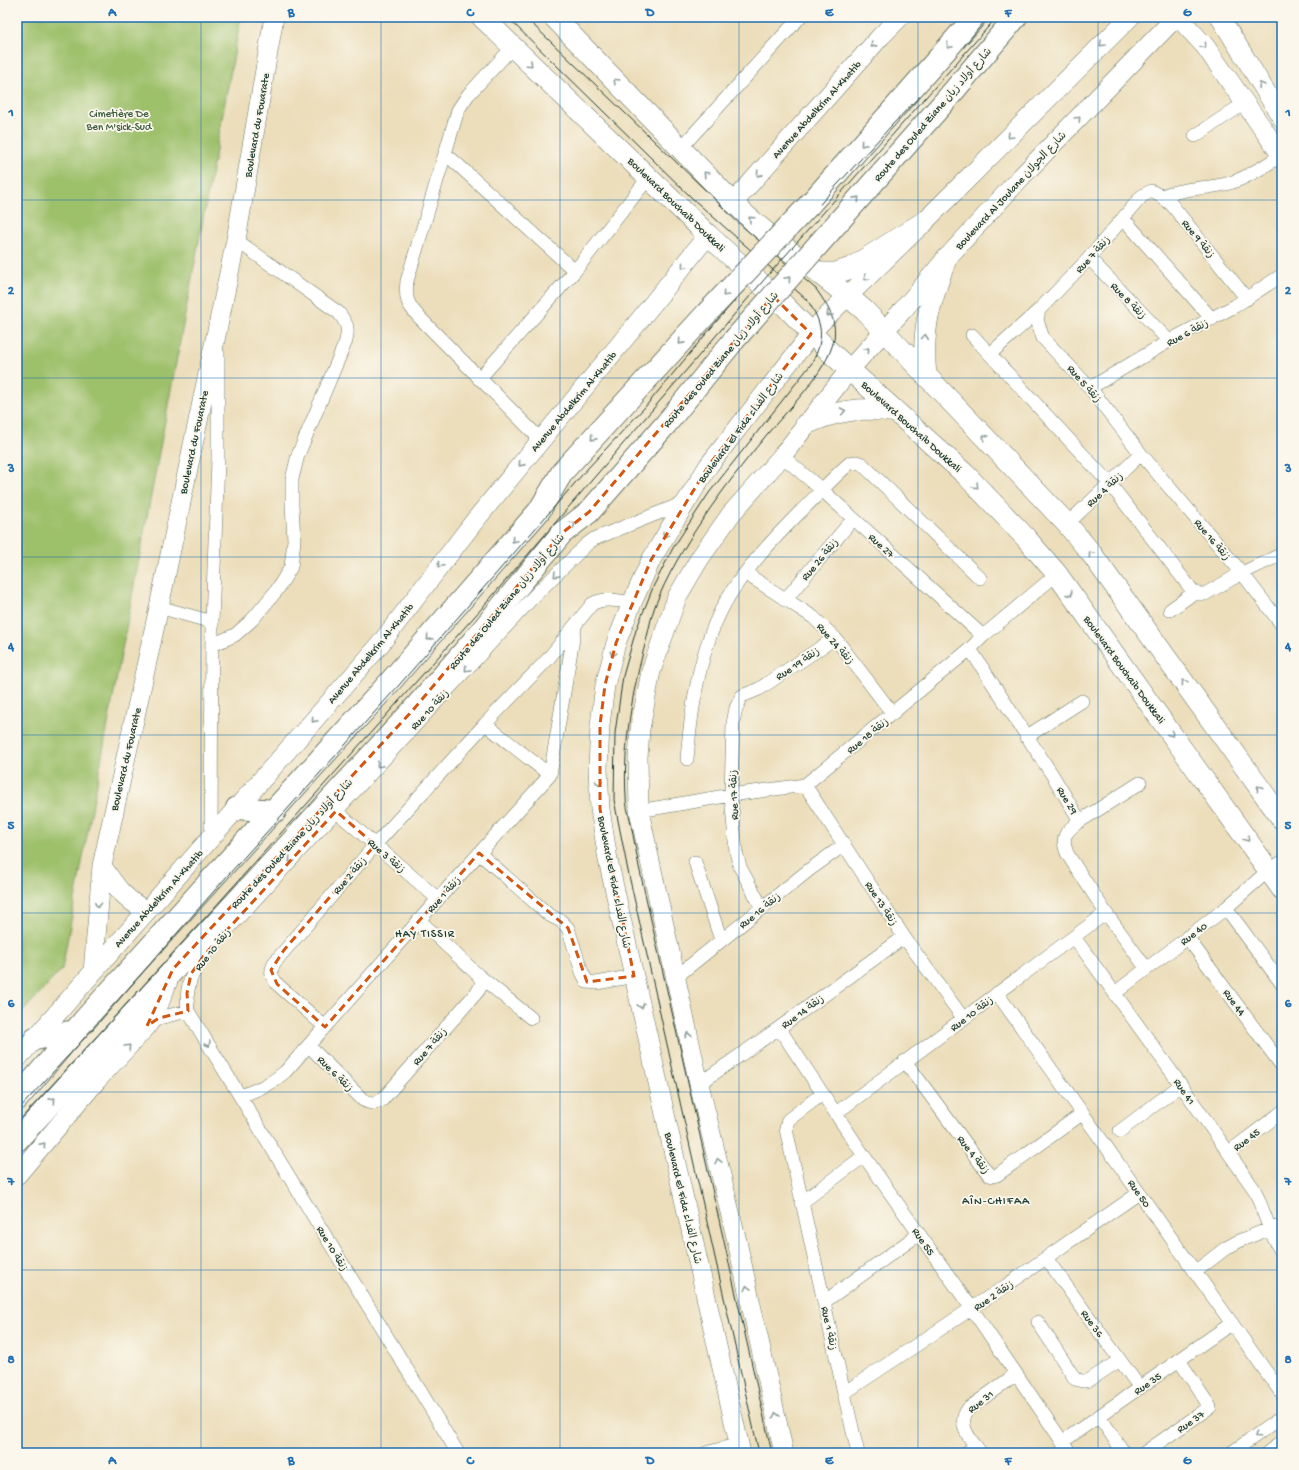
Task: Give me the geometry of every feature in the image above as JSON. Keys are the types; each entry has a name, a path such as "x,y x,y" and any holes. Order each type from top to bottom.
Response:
{"highway":[{"path":"17,1099 75,1031 390,682 539,511 562,471 707,313 809,205 975,17"},
{"name":"Route des Ouled Ziane شارع أولاد زيان","path":"17,1140 173,969 414,710 474,640 562,532 589,512 666,424 734,340 946,100 1016,17"},
{"path":"237,808 275,811"},
{"path":"35,1038 75,1031"}],"main road":[{"name":"Boulevard du Fouarate","path":"93,972 102,866 159,607 236,240 274,17"},
{"name":"Boulevard Bouchaib Doukkali","path":"482,17 708,235 783,304 811,334 966,475 1026,538 1057,574 1275,866 1282,888"},
{"path":"554,17 733,203 759,226 848,296 884,330 1067,524 1091,553 1282,819"},
{"name":"Avenue Abdelkrim Al-Khatib","path":"733,203 880,36 900,17"},
{"path":"987,50 1026,17"},
{"path":"811,334 820,323 1130,17"},
{"path":"1177,17 1204,46 1246,103 1282,156"},
{"name":"Boulevard Al Joulane شارع الجولان","path":"850,369 946,259 1022,176 1177,17"},
{"path":"1220,17 1282,118"},
{"path":"820,273 836,273 851,268 924,222"},
{"name":"Avenue Abdelkrim Al-Khatib","path":"17,1059 378,647 473,523 708,235"},
{"path":"926,376 924,354 926,326 933,295 946,259"},
{"name":"Boulevard El Fida شارع الفداء","path":"740,1448 608,860 600,809 598,768 600,725 605,685 616,643 651,560 709,465 811,334"},
{"path":"784,1453 736,1237 699,1084 644,839 639,811 638,758 640,729 651,671 677,597 700,558 732,514 782,456 850,369"},
{"path":"806,424 829,414 853,409 882,409 896,412"},
{"path":"102,866 116,887 136,905 147,911"},
{"path":"17,1175 97,1080 147,1026 157,1009 162,993 173,969"}],"street":[{"path":"681,148 800,17"},
{"path":"513,47 468,95 458,110 407,281 406,294 409,306 419,317 541,440"},
{"path":"1195,136 1246,103"},
{"path":"446,154 575,272"},
{"path":"1161,196 1176,191 1227,184 1252,174 1282,156"},
{"path":"479,379 575,272 649,177"},
{"name":"Rue 7 زنقة","path":"990,354 1039,310 1088,258 1142,196 1151,192 1161,196"},
{"name":"Rue 9 زنقة","path":"1161,196 1172,205 1247,299"},
{"path":"1123,218 1212,319"},
{"path":"212,645 235,635 252,620 277,590 291,567 294,540 292,479 298,455 346,341 348,331 346,323 339,313 236,240"},
{"name":"Rue 8 زنقة","path":"1088,258 1169,341"},
{"name":"Rue 6 زنقة","path":"1090,388 1169,341 1247,299 1282,275"},
{"name":"Rue 5 زنقة","path":"1039,310 1037,320 1043,338 1090,388 1141,454"},
{"path":"211,839 212,622 218,459 218,322"},
{"path":"972,335 1110,484 1195,592 1198,594 1205,594 1242,573 1282,554"},
{"name":"Rue 4 زنقة","path":"1067,524 1141,454"},
{"name":"Rue 16 زنقة","path":"1141,454 1242,573 1282,625"},
{"name":"Rue 27","path":"782,456 822,490 982,636"},
{"path":"687,759 690,724 703,658 714,627 734,588 771,541 850,463 861,463 980,578"},
{"name":"Rue 10 زنقة","path":"458,1453 188,1011 187,993 191,974 205,954 336,811 535,595 587,544 594,539 686,502"},
{"name":"Rue 26 زنقة","path":"785,600 853,519"},
{"name":"Rue 24 زنقة","path":"745,574 812,617 835,638 893,714"},
{"name":"Rue 18 زنقة","path":"805,786 893,714 970,649 982,636 1057,574"},
{"path":"1170,610 1195,592"},
{"name":"Rue 2 زنقة","path":"325,1027 277,984 271,976 271,970 274,963 375,846 485,724 548,659 592,604 598,600 632,603"},
{"path":"159,607 212,622"},
{"path":"485,724 550,775 575,625"},
{"name":"Rue 19 زنقة","path":"759,688 835,638"},
{"name":"Rue 29","path":"970,649 1026,737 1053,776 1080,821 1068,831 1064,838 1064,846 1068,855 1106,913 1146,968"},
{"name":"Rue 17 زنقة","path":"759,688 742,696 736,708 733,723 731,794 736,852 740,868 762,908"},
{"path":"1026,737 1082,701"},
{"name":"Rue 1 زنقة","path":"240,1096 263,1088 285,1072 419,920 550,775"},
{"path":"1080,821 1140,783"},
{"path":"639,811 731,794 805,786"},
{"name":"Rue 13 زنقة","path":"805,786 904,937 963,1018"},
{"name":"Rue 3 زنقة","path":"336,811 438,899"},
{"name":"Rue 16 زنقة","path":"676,977 809,870 844,845"},
{"path":"479,853 549,915 561,921 568,928 582,972 587,982 597,984 634,976"},
{"path":"695,862 721,940"},
{"name":"Rue 40","path":"1115,992 1226,908 1275,866"},
{"path":"1226,908 1282,984"},
{"name":"Rue 10 زنقة","path":"836,1113 1106,913"},
{"path":"419,920 478,975 531,1018"},
{"name":"Rue 14 زنقة","path":"699,1084 904,937"},
{"name":"Rue 41","path":"1074,937 1115,992 1254,1189 1262,1205 1270,1230 1282,1253"},
{"name":"Rue 44","path":"1187,937 1282,1066"},
{"name":"Rue 7 زنقة","path":"363,1100 370,1103 376,1103 382,1100 482,986 482,980 478,975"},
{"name":"Rue 50","path":"997,993 1282,1394"},
{"path":"147,1026 159,1018 188,1011"},
{"name":"Rue 55","path":"779,1028 864,1156 972,1309 1070,1453"},
{"name":"Rue 6 زنقة","path":"309,1046 363,1100"},
{"name":"Rue 4 زنقة","path":"905,1061 989,1175 997,1175 1083,1113"},
{"path":"1120,1131 1181,1085"},
{"name":"Rue 1 زنقة","path":"822,1094 792,1116 786,1124 786,1129 801,1203 858,1453"},
{"name":"Rue 45","path":"1229,1152 1282,1112"},
{"path":"801,1203 864,1156"},
{"name":"Rue 2 زنقة","path":"844,1394 972,1309 1139,1193"},
{"path":"1195,1272 1226,1248 1241,1240 1270,1230 1282,1224"},
{"path":"824,1302 919,1234"},
{"name":"Rue 36","path":"1046,1258 1140,1388"},
{"path":"1038,1322 1075,1379 1088,1381 1120,1360"},
{"name":"Rue 35","path":"1062,1442 1232,1323"},
{"name":"Rue 37","path":"1144,1453 1210,1407 1179,1360"},
{"name":"Rue 31","path":"974,1451 963,1426 962,1420 964,1414 968,1409 1016,1374"},
{"path":"1099,1416 1124,1453"},
{"path":"1231,1453 1282,1417"},
{"path":"1267,1453 1282,1442"},
{"path":"706,1453 740,1448"}],"highlighted area":[{"path":"773,296 811,334 709,465 651,560 616,643 605,685 600,725 600,809 634,976 587,982 568,928 479,853 325,1027 277,984 271,970 284,950 375,845 336,811 205,954 191,974 187,993 188,1011 159,1018 147,1026 173,969 413,710 562,533 589,512"}],"green space":[{"name":"Cimetière De Ben M'sick-Sud","path":"17,17 241,17 62,969 17,1018"}],"tram line":[{"path":"507,17 693,199 807,300 819,323 819,346 812,363 709,493 673,548 654,585 636,630 623,676 615,733 614,800 628,871 759,1453"},
{"path":"525,17 749,232 816,289 833,319 835,332 834,339 830,352 815,378 764,438 718,497 689,540 665,584 652,614 637,679 627,738 625,777 626,803 639,867 772,1453"},
{"path":"963,47 988,17"},
{"path":"17,1124 214,908 482,608 769,274 997,17"},
{"path":"17,1111 93,1029 229,874 400,684 588,468 645,407 716,322 838,184 919,97"}],"district":[{"name":"HAY TISSIR","path":"425,933"},
{"name":"AÎN-CHIFAA","path":"996,1200"}]}
